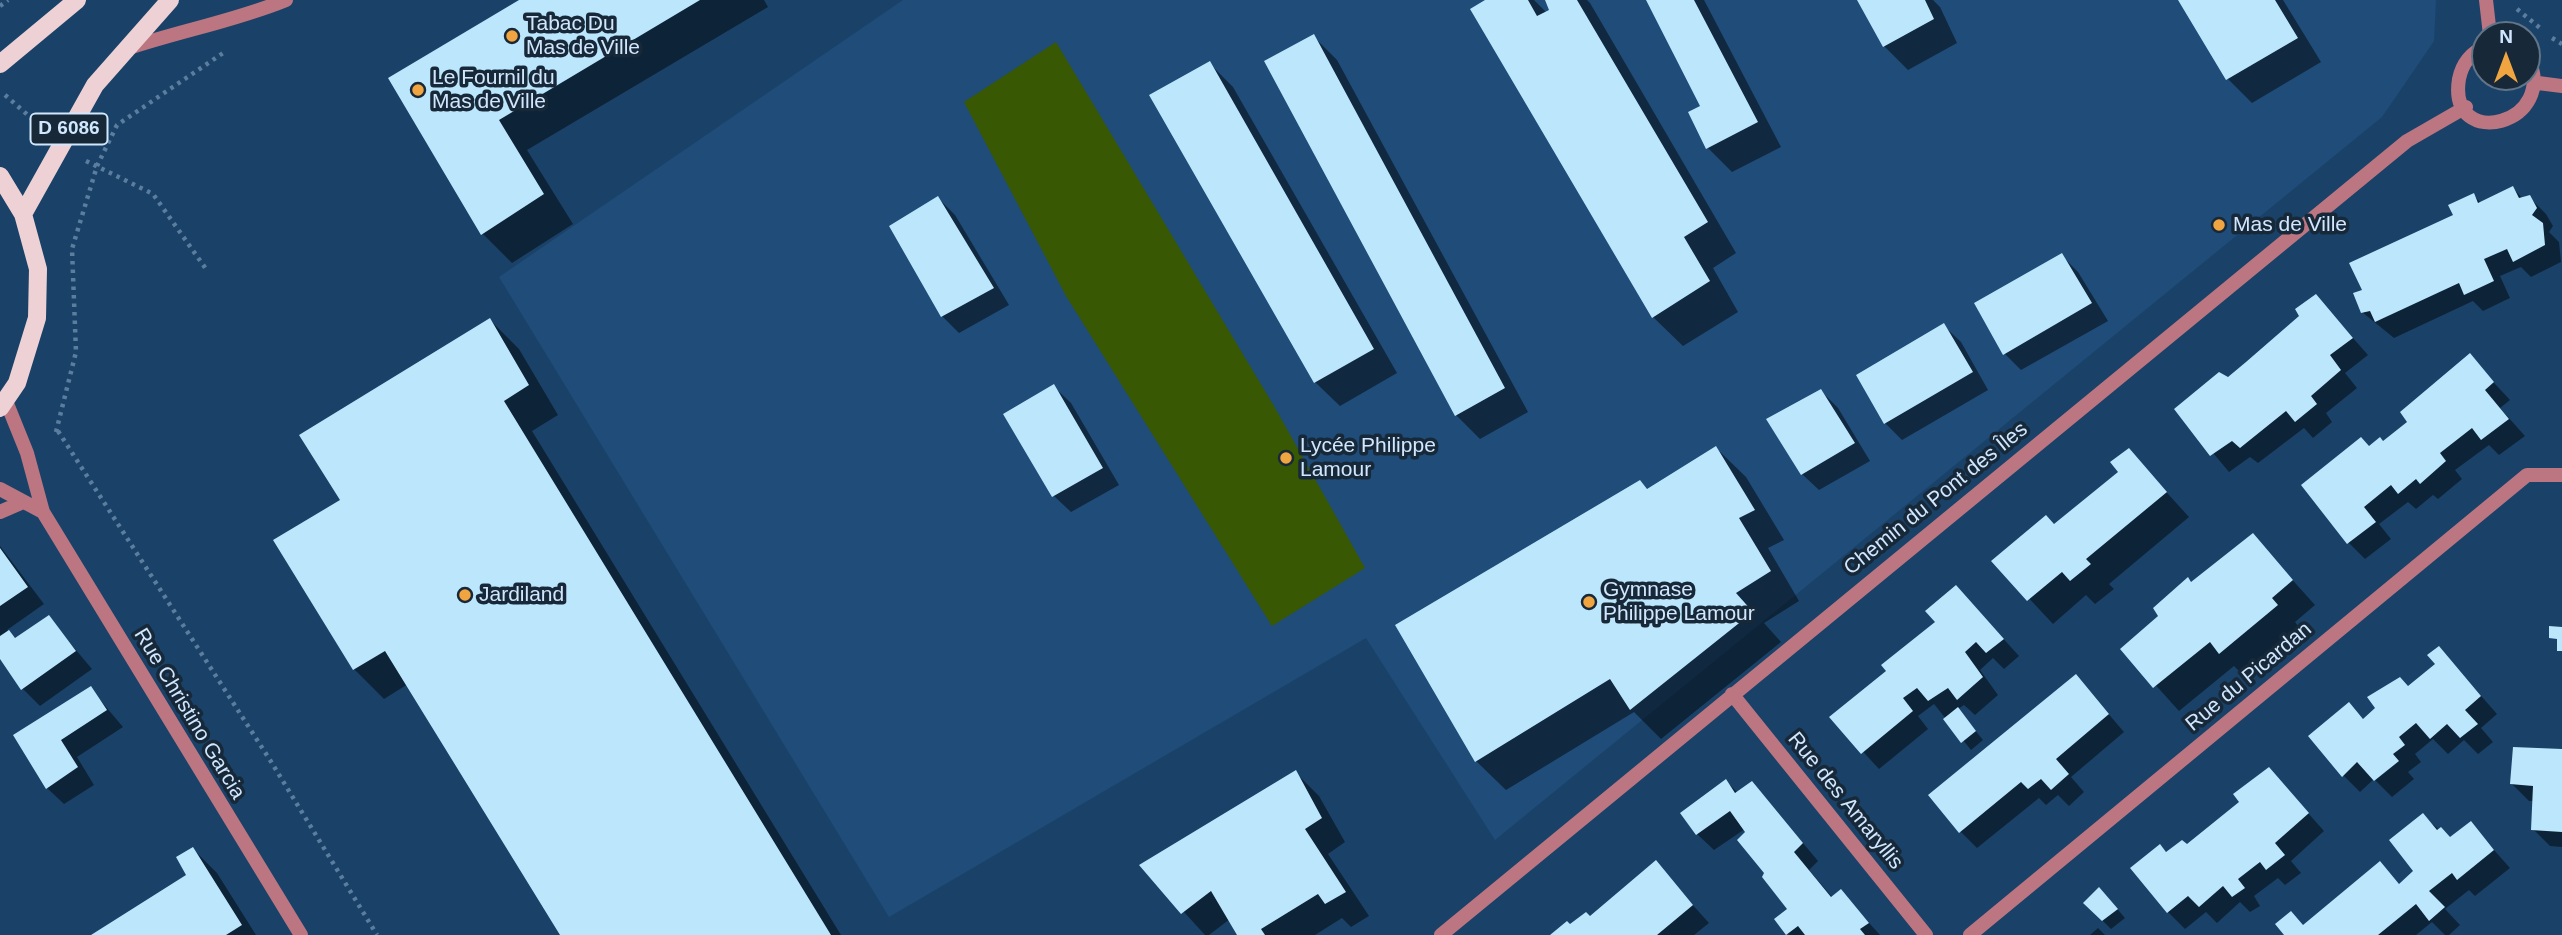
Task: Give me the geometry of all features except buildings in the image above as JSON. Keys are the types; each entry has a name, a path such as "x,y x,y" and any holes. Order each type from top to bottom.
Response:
{"main road":[{"path":"0,64 77,0"},
{"name":"D 6086","path":"23,214 76,114 125,50 170,0"},
{"path":"0,176 23,214 38,269 37,318 17,383 3,405"}],"street":[{"path":"125,50 180,31 252,14 286,0"},
{"path":"2486,0 2488,21"},
{"path":"2471,55 2460,75 2458,86 2466,107 2483,122 2506,124 2517,120 2533,104 2536,91"},
{"path":"2541,83 2562,86"},
{"name":"Chemin du Pont des Îles","path":"1441,935 2407,141 2466,107"},
{"name":"Rue Christino Garcia","path":"3,405 27,453 43,512 300,935"},
{"name":"Rue du Picardan","path":"1970,935 2527,475 2562,475"},
{"path":"0,489 43,512"},
{"path":"0,512 23,502"},
{"name":"Rue des Amaryllis","path":"1732,694 1926,935"}],"path":[{"path":"0,6 8,0"},
{"path":"2511,0 2513,6 2562,44"},
{"path":"27,453 58,431 76,352 72,249 97,166 117,125 232,47"},
{"path":"0,90 41,127"},
{"path":"97,166 153,194 206,269"},
{"path":"58,431 270,760 377,935"}],"shaded area":[{"name":"Lycée Philippe Lamour","path":"903,0 2436,0 2434,41 2382,117 1495,840 1366,638 889,917 499,277"}],"green space":[{"path":"1056,42 1274,406 1365,568 1272,626 1066,296 964,102"}],"place":[{"name":"Tabac Du Mas de Ville","path":"512,36"},
{"name":"Le Fournil du Mas de Ville","path":"418,90"},
{"name":"Mas de Ville","path":"2219,225"},
{"name":"Lycée Philippe Lamour","path":"1286,458"},
{"name":"Jardiland","path":"465,595"},
{"name":"Gymnase Philippe Lamour","path":"1589,602"}]}
